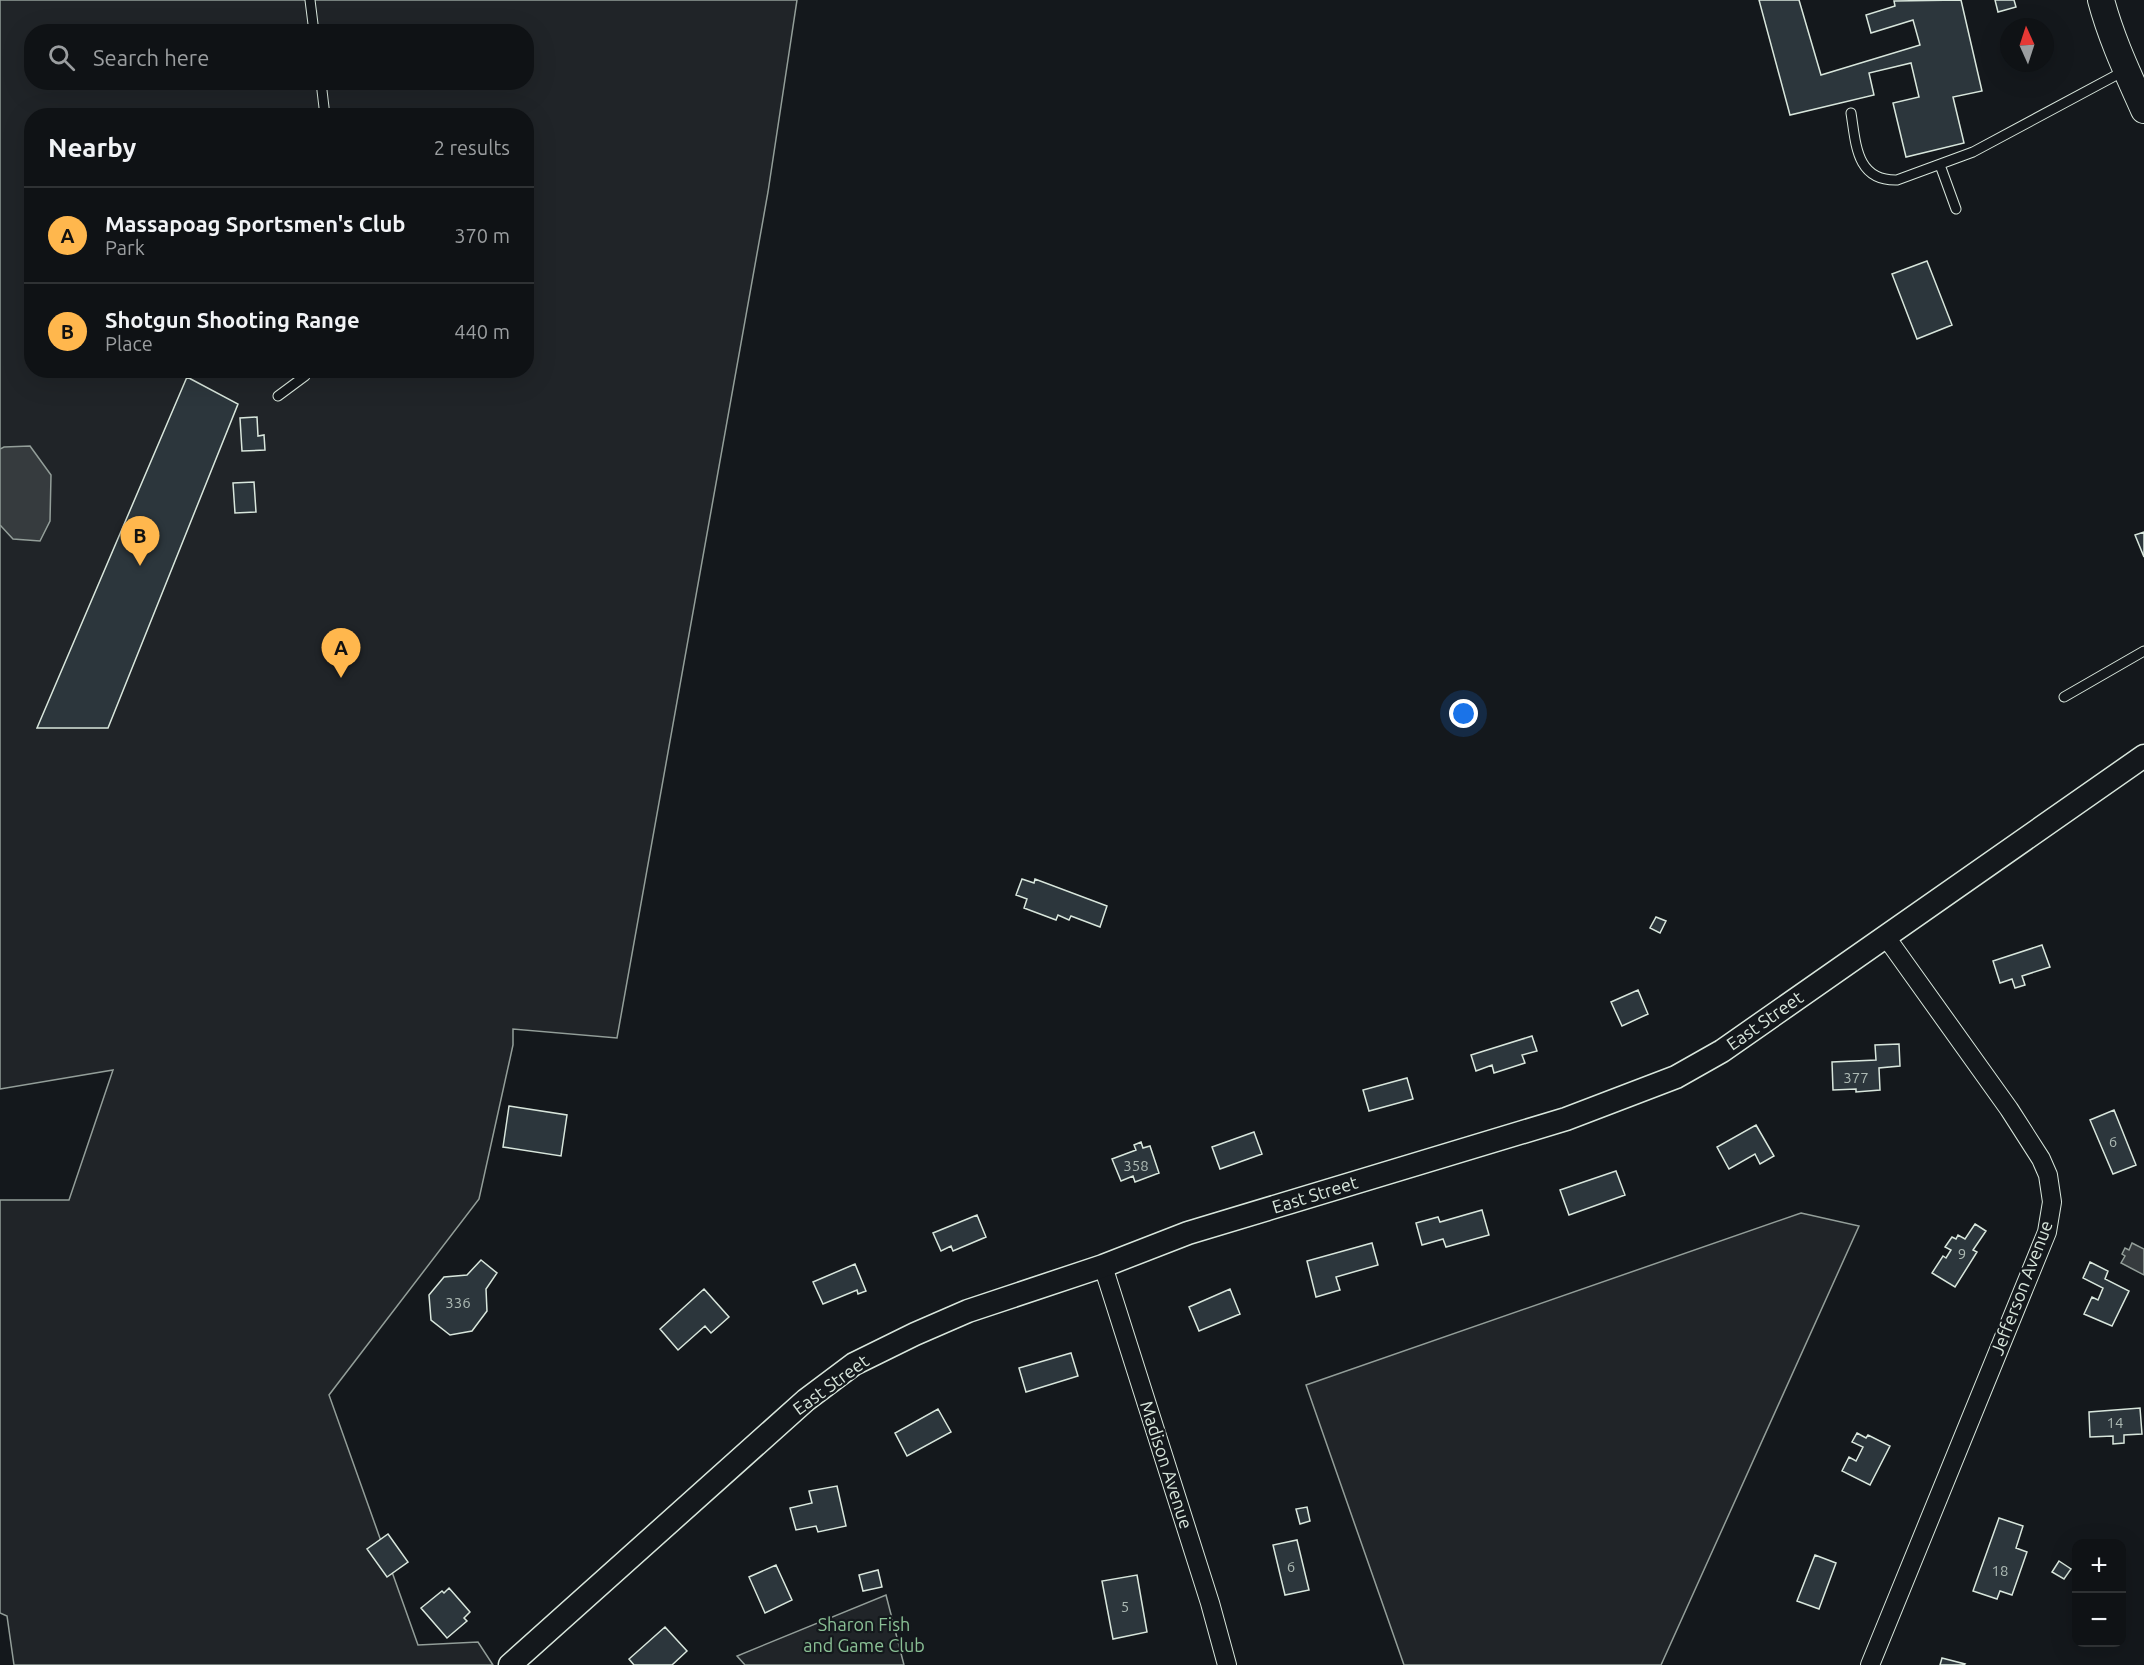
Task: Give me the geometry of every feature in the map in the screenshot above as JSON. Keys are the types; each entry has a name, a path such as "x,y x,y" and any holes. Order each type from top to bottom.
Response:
{"main road":[{"path":"2101,0 2106,20 2144,110"}],"street":[{"name":"East Street","path":"510,1665 806,1400 854,1364 968,1311 1103,1266 1188,1233 1566,1119 1676,1077 1722,1051 2144,756"},
{"name":"Jefferson Avenue","path":"1870,1665 2047,1232 2052,1202 2048,1174 2021,1126 1886,937"},
{"name":"Madison Avenue","path":"1103,1266 1210,1603 1227,1665"}],"lane":[{"path":"310,0 313,24"},
{"path":"1851,112 1862,163 1875,177 1886,181 1897,180 1973,152 2126,70"},
{"path":"322,90 324,108"},
{"path":"1940,165 1956,209"},
{"path":"278,396 302,378"},
{"path":"2064,698 2144,651"}],"green space":[{"path":"0,0 797,0 768,192 617,1038 513,1029 513,1045 479,1199 329,1395 418,1645 478,1642 493,1665 14,1665 7,1616 0,1613 0,1200 69,1200 113,1070 0,1089"},
{"path":"1801,1213 1859,1226 1661,1665 1404,1665 1306,1385"},
{"name":"Sharon Fish and Game Club","path":"886,1595 904,1665 745,1665 737,1656"}],"shaded area":[{"path":"30,446 51,475 50,521 40,541 13,539 0,525 0,449"},
{"path":"2132,1243 2144,1249 2144,1275 2121,1263 2125,1256 2122,1254 2125,1248 2129,1250"}],"building":[{"path":"1759,0 1799,0 1821,75 1920,45 1913,20 1871,33 1866,15 1895,6 1894,1 1961,0 1982,91 1953,97 1964,143 1906,157 1893,103 1919,97 1911,63 1869,73 1874,95 1790,115"},
{"path":"1995,0 2014,0 2016,7 1998,12"},
{"path":"1927,261 1952,325 1917,339 1892,274"},
{"path":"187,378 189,378 238,404 108,728 37,728"},
{"path":"257,417 258,436 264,435 265,450 242,451 240,418"},
{"path":"254,482 256,512 235,513 233,483"},
{"path":"2144,532 2144,557 2135,535"},
{"path":"1022,879 1034,883 1035,879 1107,906 1100,927 1071,916 1069,920 1058,915 1056,920 1024,908 1027,899 1016,895"},
{"path":"1656,917 1666,921 1660,933 1650,928"},
{"path":"2042,945 2050,967 2022,976 2025,985 2015,988 2012,979 2000,983 1993,961"},
{"path":"1638,990 1648,1014 1622,1026 1611,1002"},
{"path":"1532,1036 1537,1051 1522,1055 1525,1063 1494,1073 1492,1065 1476,1071 1471,1055"},
{"path":"1899,1044 1900,1066 1879,1068 1880,1090 1856,1092 1856,1089 1833,1090 1832,1062 1876,1060 1875,1045"},
{"path":"1407,1078 1413,1099 1369,1111 1363,1090"},
{"path":"509,1106 567,1115 561,1156 503,1147"},
{"path":"2114,1110 2136,1165 2113,1174 2090,1120"},
{"path":"1756,1125 1774,1156 1760,1164 1755,1154 1729,1169 1717,1147"},
{"path":"1254,1132 1262,1154 1220,1169 1212,1147"},
{"path":"1141,1142 1143,1148 1150,1146 1159,1173 1135,1182 1133,1176 1121,1181 1112,1159 1136,1150 1134,1145"},
{"path":"1616,1171 1625,1195 1569,1215 1560,1190"},
{"path":"1482,1210 1489,1235 1446,1247 1443,1239 1422,1245 1416,1223 1438,1217 1440,1222"},
{"path":"977,1215 986,1237 953,1251 951,1246 941,1251 933,1233"},
{"path":"1975,1224 1986,1231 1973,1250 1977,1252 1955,1287 1932,1273 1943,1256 1946,1258 1951,1250 1945,1247 1952,1237 1956,1239 1958,1235 1965,1239"},
{"path":"1372,1243 1378,1265 1336,1277 1340,1290 1316,1297 1307,1261"},
{"path":"481,1260 497,1273 486,1289 487,1311 472,1331 450,1335 431,1320 429,1295 444,1277 467,1275"},
{"path":"2090,1262 2108,1271 2105,1279 2129,1291 2112,1326 2084,1314 2092,1297 2098,1300 2103,1288 2083,1278"},
{"path":"855,1264 866,1291 858,1294 857,1290 823,1304 813,1282"},
{"path":"704,1289 729,1317 711,1333 705,1326 678,1350 660,1329"},
{"path":"1230,1289 1240,1314 1199,1331 1189,1307"},
{"path":"1071,1353 1078,1376 1026,1392 1019,1368"},
{"path":"2140,1408 2142,1434 2124,1435 2124,1443 2113,1444 2113,1436 2090,1437 2089,1412"},
{"path":"938,1409 951,1432 907,1456 895,1433"},
{"path":"1857,1433 1866,1438 1868,1435 1890,1446 1870,1485 1842,1471 1849,1457 1856,1461 1863,1447 1852,1442"},
{"path":"837,1486 846,1526 818,1532 816,1526 796,1530 790,1508 812,1503 809,1491"},
{"path":"1307,1507 1310,1521 1300,1524 1296,1509"},
{"path":"1999,1518 2023,1526 2016,1548 2027,1552 2012,1595 2000,1591 1997,1599 1973,1591"},
{"path":"388,1534 408,1562 387,1577 367,1549"},
{"path":"1297,1540 1309,1590 1285,1595 1273,1545"},
{"path":"1815,1555 1836,1563 1819,1609 1797,1601"},
{"path":"2059,1561 2071,1569 2064,1579 2052,1572"},
{"path":"776,1565 792,1600 765,1613 749,1577"},
{"path":"878,1570 882,1587 863,1591 859,1575"},
{"path":"1137,1575 1147,1632 1113,1639 1102,1581"},
{"path":"449,1588 470,1612 464,1618 467,1621 447,1638 421,1608"},
{"path":"665,1627 687,1651 672,1665 634,1665 629,1659"},
{"path":"1942,1658 1965,1664 1940,1665"}],"place":[{"name":"Shotgun Shooting Range","path":"140,566"},
{"name":"Massapoag Sportsmen's Club","path":"341,678"}]}
